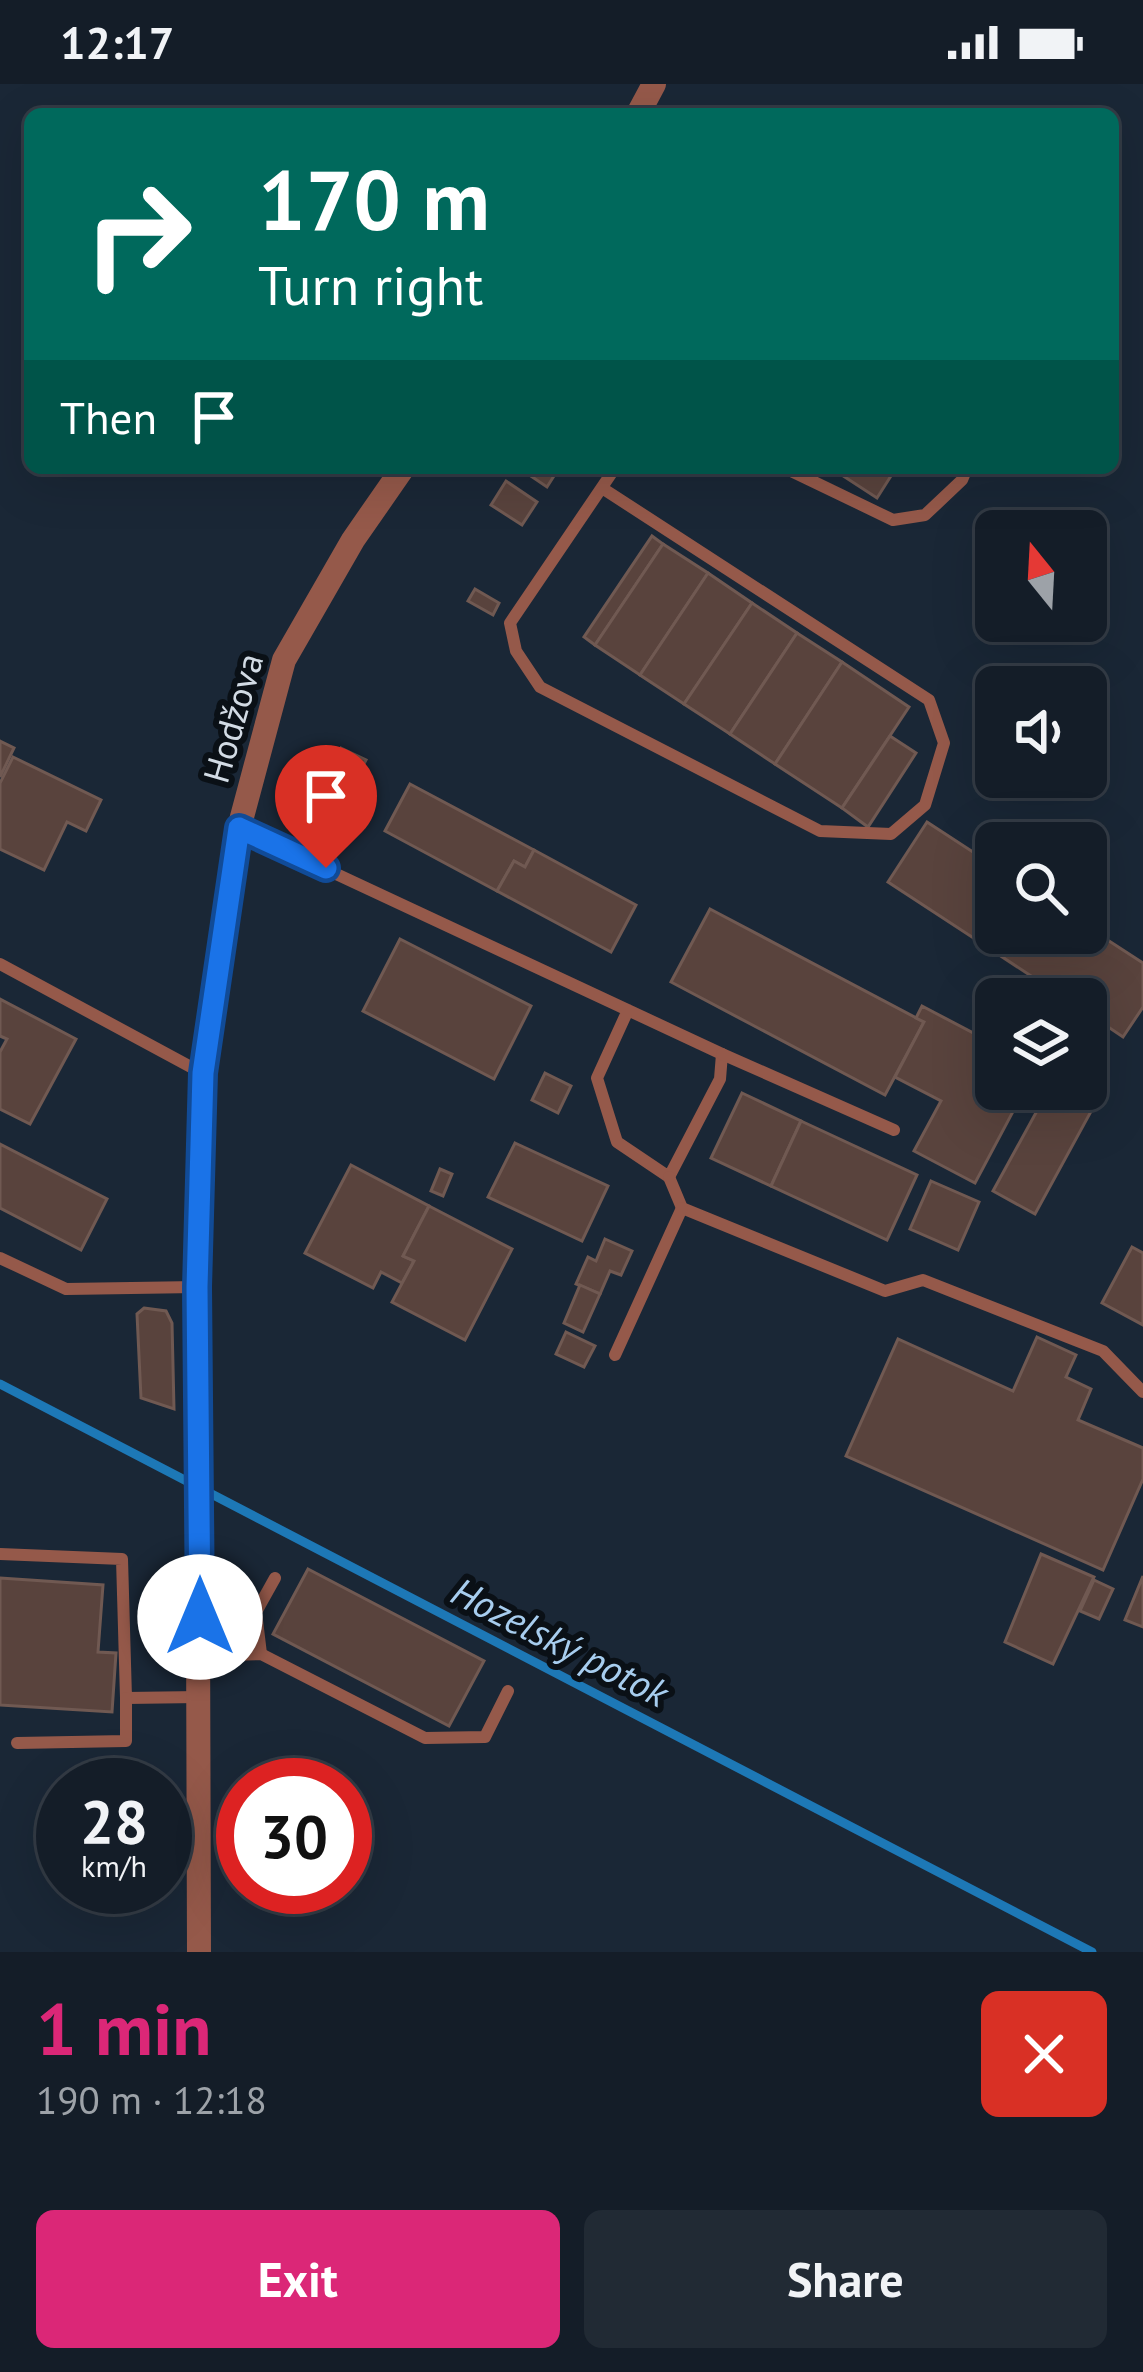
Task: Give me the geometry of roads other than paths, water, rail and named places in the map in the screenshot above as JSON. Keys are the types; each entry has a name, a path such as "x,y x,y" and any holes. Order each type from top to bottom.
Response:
{"street":[{"name":"Hodžova","path":"199,1952 197,1287 203,1073 239,828 284,660 353,540 399,474"}],"lane":[{"path":"602,488 929,700 944,742 925,806 891,834 820,831 540,687 516,651 510,623 611,474"},
{"path":"797,474 893,520 925,514 964,474"},
{"path":"239,828 894,1130"},
{"path":"0,964 203,1073"},
{"path":"628,1010 597,1078 617,1142 669,1177 682,1208 884,1291 923,1280 1083,1343 1103,1351 1143,1392"},
{"path":"669,1177 720,1079 722,1054"},
{"path":"615,1355 682,1208"},
{"path":"0,1258 66,1289 197,1287"},
{"path":"0,1554 122,1559 126,1741 17,1743"},
{"path":"261,1654 256,1612 275,1578"},
{"path":"200,1656 261,1654 425,1738 485,1737 508,1690"},
{"path":"126,1698 200,1697"}],"waterway":[{"name":"Hozelský potok","path":"0,1384 1092,1952"}]}
